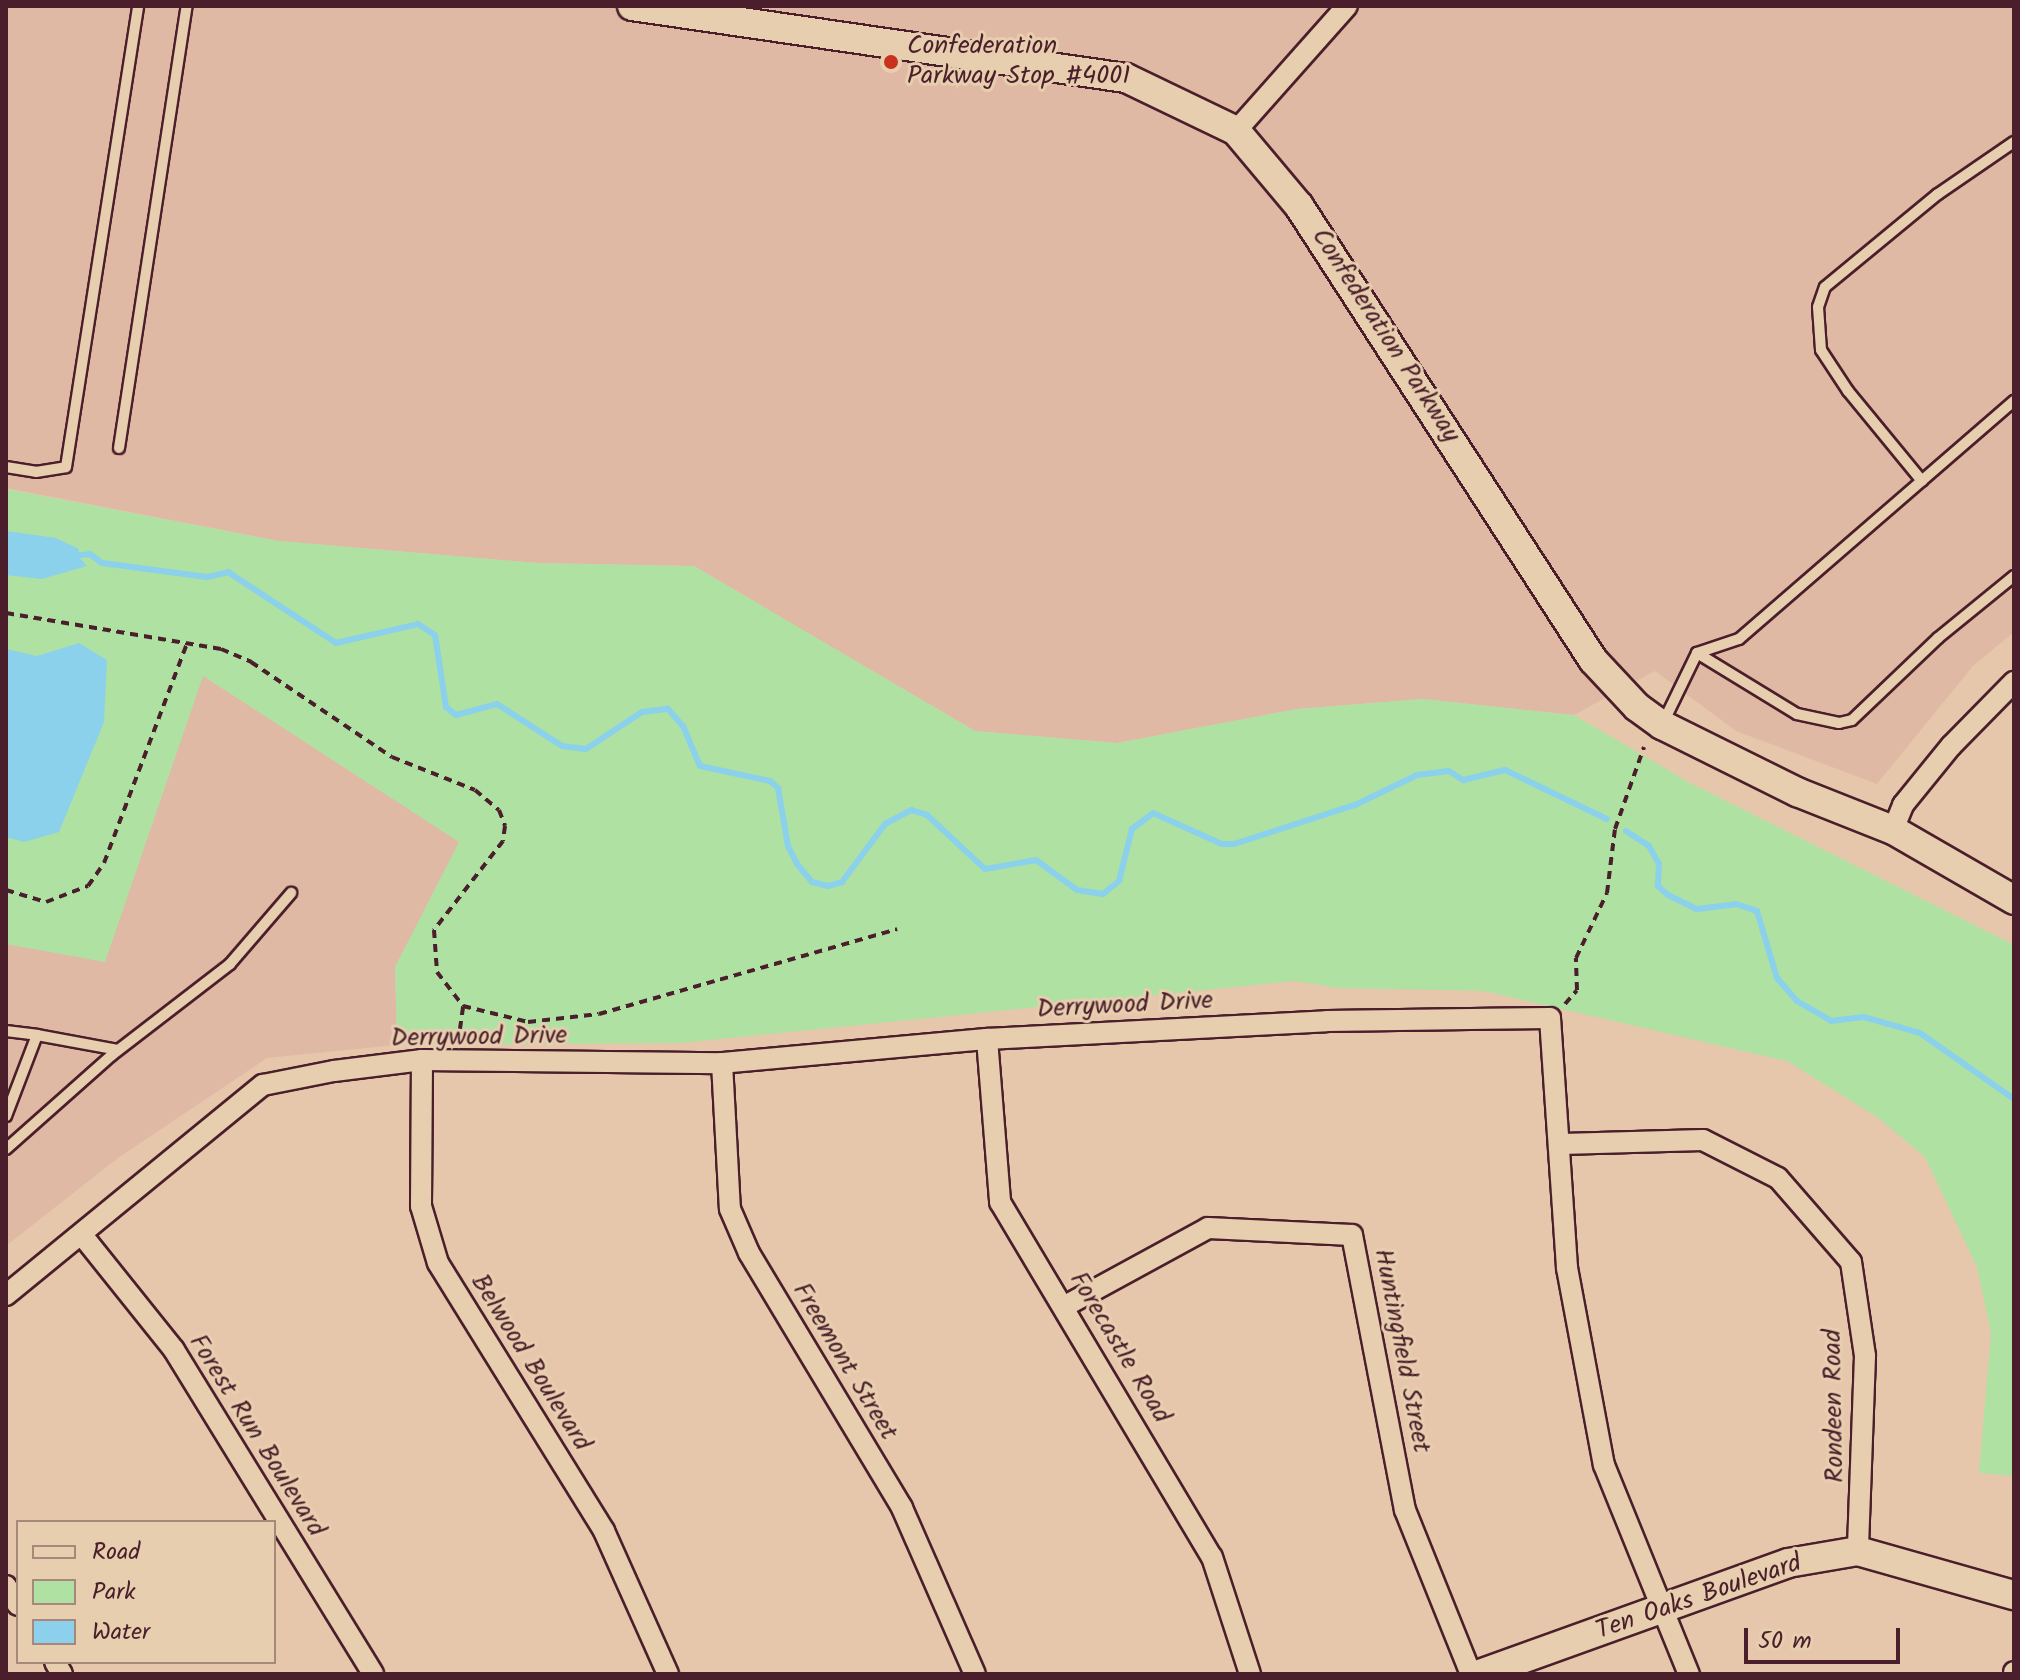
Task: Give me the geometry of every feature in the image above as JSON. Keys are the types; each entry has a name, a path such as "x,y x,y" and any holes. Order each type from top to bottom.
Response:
{"street":[{"name":"Confederation Parkway","path":"632,6 1126,78 1236,131 1299,206 1593,660 1637,707 1662,725 1797,792 1893,830 2014,900"},
{"path":"1236,131 1347,6"},
{"path":"1893,830 1903,805 1951,746 2014,682"},
{"path":"1550,1018 1562,1144 1567,1268 1604,1465 1689,1674"},
{"name":"Derrywood Drive","path":"6,1295 263,1085 422,1060 722,1063 987,1039 1327,1021 1550,1018"},
{"name":"Forecastle Road","path":"987,1039 1000,1202 1065,1306 1212,1557 1250,1674"},
{"name":"Belwood Boulevard","path":"422,1060 421,1206 438,1263 604,1531 668,1674"},
{"name":"Freemont Street","path":"722,1063 730,1209 749,1253 902,1508 975,1674"},
{"name":"Rondeen Road","path":"1562,1144 1703,1140 1778,1178 1851,1262 1865,1356 1858,1551"},
{"name":"Huntingfield Street","path":"1065,1306 1208,1228 1352,1235 1405,1510 1471,1674"},
{"name":"Forest Run Boulevard","path":"82,1235 174,1350 373,1674"},
{"name":"Ten Oaks Boulevard","path":"1480,1674 1788,1563 1858,1551 2014,1595"}],"lane":[{"path":"6,467 36,472 66,467 138,6"},
{"path":"119,448 187,6"},
{"path":"1922,481 1848,391 1821,350 1818,307 1825,287 1938,194 2014,142"},
{"path":"1662,725 1697,653 1739,639 2014,401"},
{"path":"1697,653 1797,714 1839,723 1852,720 1938,638 2014,576"},
{"path":"6,1149 118,1050 230,964 291,893"},
{"path":"6,1031 118,1050"},
{"path":"6,1116 37,1035"}],"path":[{"path":"6,613 187,643 251,662 392,757 475,790 499,810 505,826 503,841 434,930 437,972 463,1006 528,1022 599,1014 897,929"},
{"path":"6,890 46,902 88,886 104,863 187,643"},
{"path":"1550,1018 1577,990 1576,958 1607,893 1615,829 1644,747"}],"shaded area":[{"path":"6,6 2014,6 2014,632 1973,666 1877,784 1736,731 1655,671 1574,715 1423,699 1297,709 1117,743 975,731 694,566 537,563 279,541 6,488"},
{"path":"203,675 460,842 395,967 397,1045 267,1058 118,1158 6,1246 6,944 105,961"}],"green space":[{"path":"6,489 279,541 537,563 694,566 975,731 1117,743 1297,709 1423,699 1574,715 1690,783 2014,945 2014,1476 1979,1473 1991,1333 1977,1267 1925,1157 1877,1117 1787,1061 1484,991 1338,988 1295,981 681,1043 397,1045 395,967 459,842 203,676 105,962 6,944"}],"water":[{"path":"6,531 56,538 79,549 78,556 87,566 42,579 6,575"},
{"path":"79,643 107,660 104,722 59,832 24,842 6,837 6,649 37,656"}],"waterway":[{"path":"72,556 90,554 102,563 207,577 228,572 336,643 418,624 435,635 446,707 456,715 497,704 562,746 586,749 642,712 668,709 683,726 700,766 770,781 778,788 788,846 797,864 812,882 828,886 842,882 885,824 911,810 927,815 985,869 1036,860 1077,890 1103,894 1119,881 1132,829 1153,813 1222,844 1234,844 1355,805 1417,775 1449,771 1463,780 1505,770 1607,819"},
{"path":"1626,831 1649,846 1659,864 1658,886 1668,895 1697,909 1736,904 1757,911 1777,978 1797,1001 1831,1021 1864,1017 1920,1033 2014,1099"}],"place":[{"name":"Confederation Parkway Stop #4001","path":"891,62"}]}
